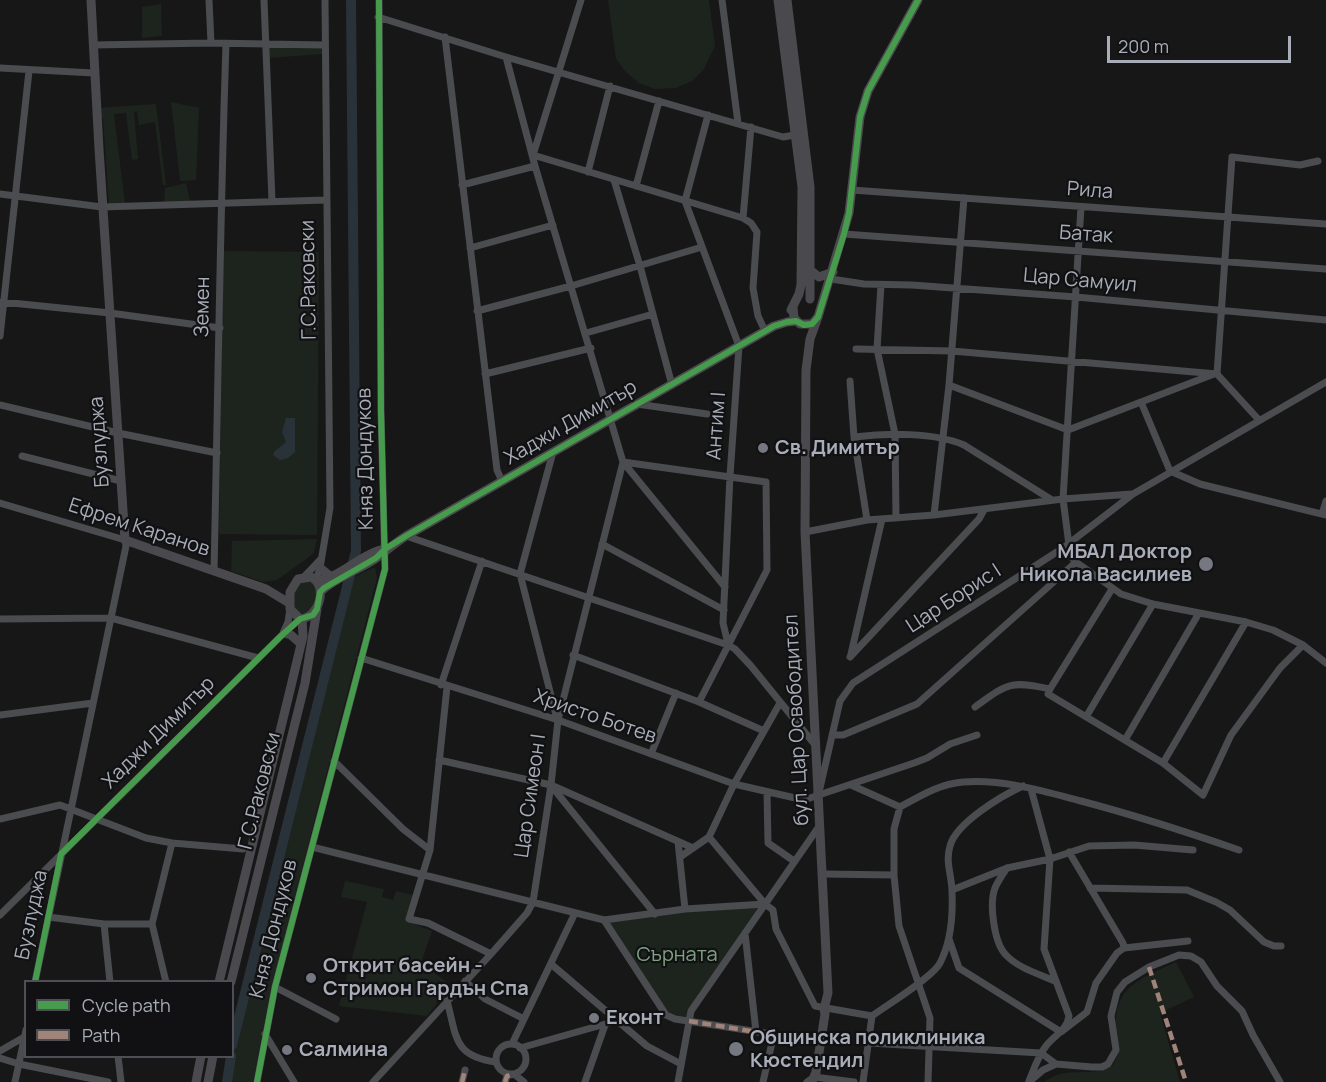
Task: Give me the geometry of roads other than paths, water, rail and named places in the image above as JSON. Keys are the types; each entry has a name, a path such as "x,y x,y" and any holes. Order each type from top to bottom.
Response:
{"street":[{"name":"Бузлуджа","path":"35,980 111,618 125,540 102,207 91,0"},
{"path":"209,0 211,43"},
{"path":"264,0 272,201"},
{"name":"Г.С.Раковски","path":"316,580 330,508 325,0"},
{"name":"Княз Дондуков","path":"257,1082 275,987 386,569 381,411 379,0"},
{"path":"533,155 581,0"},
{"path":"722,0 738,123"},
{"path":"778,0 802,187 801,285 793,315 806,339 808,354"},
{"path":"787,0 810,187 811,299"},
{"path":"808,354 812,331 844,234 852,190 860,117 868,92 918,0"},
{"path":"378,18 783,137 795,135"},
{"path":"445,37 497,470 502,481"},
{"path":"93,45 211,43 324,45"},
{"name":"Земен","path":"214,571 220,328 220,203 226,44"},
{"path":"506,57 535,166 591,348 623,462 725,587"},
{"path":"0,68 94,73"},
{"path":"0,336 29,71"},
{"path":"588,172 610,86"},
{"path":"636,186 659,100"},
{"path":"685,201 708,115"},
{"path":"743,218 751,127"},
{"path":"533,155 743,218 751,223 757,232 753,288 758,316 770,329"},
{"path":"1216,374 1232,157 1300,165 1318,161"},
{"path":"462,185 535,166"},
{"path":"614,180 672,385"},
{"name":"Рила","path":"852,190 1326,224"},
{"path":"0,194 102,207 326,200"},
{"path":"934,515 949,385 964,198"},
{"name":"Антим I","path":"685,201 740,346 723,610 723,623 728,645"},
{"path":"1082,207 1063,499 1066,547 1076,562 1112,589 1130,598 1274,630 1303,645 1326,663"},
{"path":"470,248 553,225"},
{"name":"Батак","path":"844,234 1326,269"},
{"path":"477,311 702,247"},
{"path":"810,270 819,277 832,275"},
{"path":"811,299 832,275"},
{"name":"Цар Самуил","path":"832,275 881,285 1076,297 1326,320"},
{"path":"881,285 877,349 895,434 896,518"},
{"path":"802,298 811,299 818,305 819,315 812,324 798,322 770,329 802,298"},
{"path":"2,302 110,313 220,328"},
{"path":"586,333 653,314"},
{"name":"Хаджи Димитър","path":"331,579 770,329"},
{"path":"485,375 591,348"},
{"path":"856,349 952,351 1216,374 1259,420"},
{"name":"бул. Цар Освободител","path":"808,354 805,532 828,993 811,1080"},
{"path":"949,385 1068,430 1216,374"},
{"path":"850,381 854,437 867,520"},
{"name":"Цар Борис I","path":"818,796 840,701 853,683 1066,547 1133,494 1326,382"},
{"path":"1141,402 1170,471 1200,484 1324,515 1326,501"},
{"path":"637,404 706,414"},
{"path":"0,405 118,433 217,453"},
{"path":"854,437 895,434 952,440 964,445 1052,500"},
{"path":"553,452 520,574 558,720"},
{"path":"22,456 121,481"},
{"path":"623,462 766,482 767,570 699,702"},
{"name":"Цар Симеон I","path":"374,1082 491,954 533,902 551,785 558,720 623,462"},
{"path":"805,532 867,520 984,510 1052,500 1133,494"},
{"name":"Ефрем Каранов","path":"0,503 125,540 266,589 289,606"},
{"path":"882,519 850,657 979,519 984,510"},
{"path":"406,536 728,645 751,666 816,746"},
{"path":"602,544 723,610"},
{"path":"482,561 444,686 440,760 430,850 409,919 428,923 491,954"},
{"path":"832,735 843,735 917,704 1076,562"},
{"path":"301,644 291,635 282,635 288,622 290,592 299,580 320,564 331,579"},
{"path":"266,589 276,589 308,577 316,580 331,579"},
{"path":"320,592 331,579"},
{"path":"289,606 301,619 311,616 317,609 320,592 316,580"},
{"path":"1049,692 1112,589"},
{"path":"1086,717 1153,604"},
{"name":"Г.С.Раковски","path":"231,980 305,683 317,609"},
{"path":"1125,740 1199,613"},
{"path":"0,619 111,618 258,658"},
{"name":"Г.С.Раковски","path":"219,980 301,644 301,619"},
{"name":"Хаджи Димитър","path":"0,915 258,658 301,619"},
{"path":"1163,763 1246,622"},
{"path":"975,707 1010,684 1031,685 1049,692 1163,763 1203,795 1231,735 1280,668 1303,645"},
{"path":"573,656 699,702 764,731"},
{"name":"Христо Ботев","path":"361,658 558,720 734,784 804,800 927,758 950,744 977,735"},
{"path":"651,754 676,693"},
{"path":"0,715 93,703"},
{"path":"680,857 709,837 734,784 780,703"},
{"path":"334,760 403,830 430,850"},
{"path":"440,760 551,785 693,848"},
{"path":"928,1082 930,1018 899,926 894,875 894,829 900,807 925,792 949,784 982,781 1023,786 1107,808 1239,850"},
{"path":"551,785 655,914"},
{"path":"851,785 900,807"},
{"path":"1023,786 973,818 950,845 948,862 952,890 949,939 958,968 1061,1032"},
{"path":"1031,789 1050,859 1044,949 1069,1016 1066,1027 1061,1032"},
{"path":"767,792 768,843 794,861"},
{"path":"0,819 60,805 133,835 172,843 243,849"},
{"path":"678,1082 690,1011 820,825"},
{"path":"709,837 765,904 773,910 776,929 815,1006 872,1017 935,970 949,939"},
{"path":"678,842 686,909"},
{"path":"166,980 152,924 172,843"},
{"path":"952,890 1007,868 1050,859 1089,846 1134,845 1193,850"},
{"path":"312,847 603,920 686,909 765,904"},
{"path":"1068,852 1124,948"},
{"path":"1007,868 995,888 993,900 992,913 1000,945 1005,955 1017,964 1055,981"},
{"path":"823,874 894,875"},
{"path":"1090,888 1187,890 1230,910 1264,942 1281,946"},
{"path":"512,1044 575,913"},
{"path":"48,917 104,924 152,924"},
{"path":"603,920 666,1015 675,1019 817,1041"},
{"path":"104,924 110,980"},
{"path":"744,933 756,1032"},
{"path":"1029,1082 1041,1053 1053,1037 1087,1012 1096,983 1118,953 1124,948 1188,941"},
{"path":"1029,1082 1056,1064 1092,1067 1102,1067 1108,1064 1116,1050 1111,1017 1117,992 1125,982 1149,967 1179,955 1191,956 1201,962 1217,986 1242,1011 1252,1035 1280,1082"},
{"path":"551,964 647,1046 681,1064"},
{"path":"465,981 485,999 524,1019"},
{"path":"275,987 336,1019"},
{"path":"447,1001 460,1047 469,1055 481,1060 496,1062"},
{"path":"824,1009 821,1014 811,1080 854,1082"},
{"path":"862,1082 872,1017"},
{"path":"520,1048 616,1021"},
{"path":"585,1082 605,1025"},
{"path":"265,1034 294,1082"},
{"path":"763,1082 774,1034"},
{"path":"0,1051 24,1035"},
{"path":"15,1082 24,1039"},
{"path":"869,1043 1041,1053 1056,1064"},
{"path":"505,1082 507,1076 514,1074 522,1069 526,1060 520,1048 512,1044 500,1049 496,1062 501,1070 514,1074 524,1082"},
{"path":"0,1058 108,1082"},
{"path":"118,1058 121,1082"},
{"path":"196,1082 201,1058"},
{"path":"208,1082 213,1058"},
{"path":"462,1082 465,1070"}],"waterway":[{"path":"234,1037 356,551 351,0"},
{"path":"227,1082 231,1058"}],"place":[{"name":"Св. Димитър","path":"763,448"},
{"name":"МБАЛ Доктор Никола Василиев","path":"1206,564"},
{"name":"Открит басейн - Стримон Гардън Спа","path":"311,978"},
{"name":"Еконт","path":"594,1018"},
{"name":"Общинска поликлиника Кюстендил","path":"736,1049"},
{"name":"Салмина","path":"287,1050"}],"park label":[{"name":"Сърната","path":"677,955"}]}
